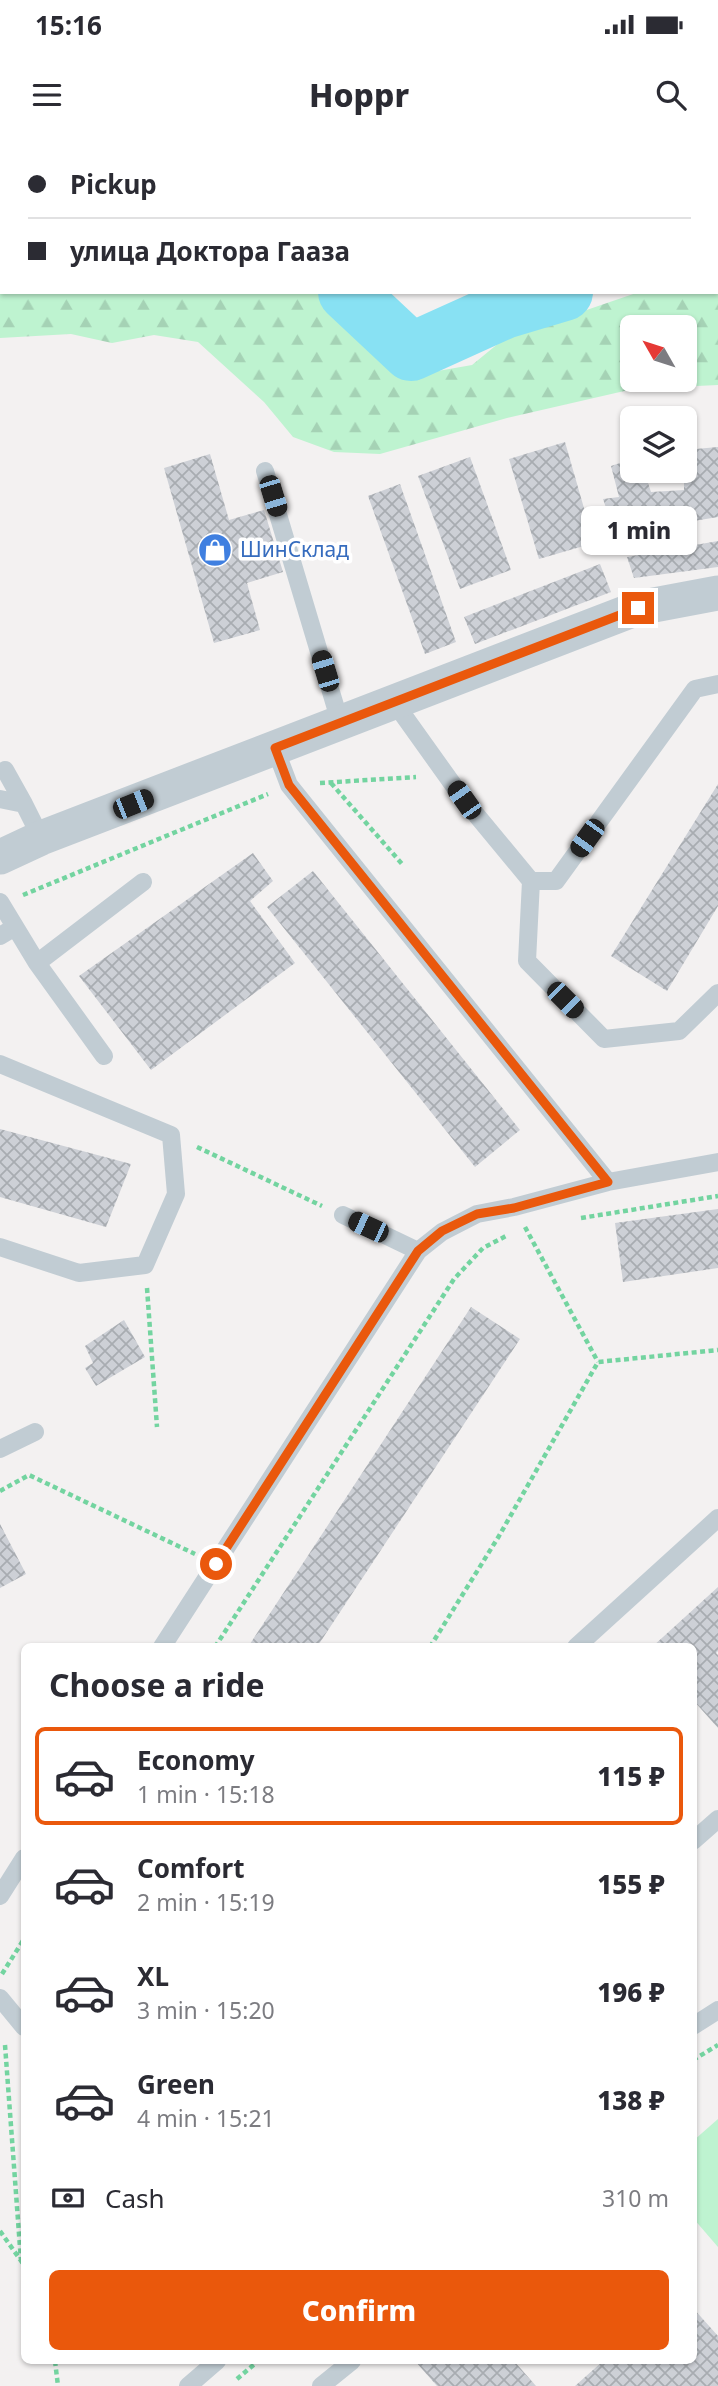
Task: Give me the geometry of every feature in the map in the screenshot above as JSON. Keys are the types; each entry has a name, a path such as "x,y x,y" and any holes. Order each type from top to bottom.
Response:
{"street":[{"path":"0,858 41,838 638,608 718,593"}],"lane":[{"path":"265,471 340,722"},
{"path":"531,881 556,881 695,688 718,684"},
{"path":"394,702 464,800 531,881 527,961 604,1039 679,1031 718,993"},
{"path":"275,748 289,785 608,1182"},
{"path":"5,770 41,838"},
{"path":"0,799 24,804"},
{"path":"37,963 143,882"},
{"path":"0,903 8,932 37,963 104,1056"},
{"path":"0,1065 171,1135 176,1194 145,1265 79,1273 0,1247"},
{"path":"165,1643 418,1251 442,1231 477,1214 514,1208 608,1182 718,1162"},
{"path":"343,1215 418,1251"},
{"path":"0,1449 35,1432"},
{"path":"580,1643 718,1518"},
{"path":"697,1838 718,1819"},
{"path":"0,1896 21,1863"},
{"path":"2,2001 21,2023"},
{"path":"697,2024 718,2011"},
{"path":"188,2386 214,2364"},
{"path":"321,2386 348,2364"}],"path":[{"path":"0,903 289,785 446,775"},
{"path":"330,782 403,865"},
{"path":"171,1135 343,1215"},
{"path":"576,1219 718,1196"},
{"path":"514,1208 598,1362"},
{"path":"218,1643 454,1279 483,1248 524,1227 537,1225"},
{"path":"145,1265 157,1427"},
{"path":"598,1362 718,1350"},
{"path":"432,1643 499,1536 598,1362"},
{"path":"0,1491 29,1475 216,1564"},
{"path":"0,1977 21,1944"},
{"path":"2,2001 6,2081 21,2242"},
{"path":"697,2058 718,2045"},
{"path":"0,2082 6,2081"},
{"path":"0,2231 21,2260"},
{"path":"55,2364 58,2386"},
{"path":"228,2386 254,2364"}],"green space":[{"path":"0,294 327,294 324,307 357,330 432,372 472,365 505,338 633,294 718,294 718,385 697,386 697,315 620,315 620,392 507,418 380,454 334,452 293,437 264,402 198,342 154,335 112,343 71,334 0,338"},
{"path":"718,2119 718,2247 697,2223 697,2137"}],"building":[{"path":"565,442 594,543 539,559 509,459"},
{"path":"718,447 718,517 615,534 603,499 619,497 611,466 620,463 620,483 648,483 651,492 684,490 684,483 697,483 697,449"},
{"path":"210,454 229,520 264,510 283,572 247,583 260,630 214,643 164,468"},
{"path":"470,457 511,570 460,589 418,476"},
{"path":"400,484 456,642 425,654 368,496"},
{"path":"718,541 718,567 634,578 627,557"},
{"path":"600,564 611,592 475,644 464,617"},
{"path":"718,784 718,906 667,991 611,956"},
{"path":"253,853 273,881 250,901 295,963 151,1070 79,976"},
{"path":"313,871 520,1130 475,1167 267,907"},
{"path":"0,1129 131,1164 106,1227 0,1197"},
{"path":"718,1209 718,1268 623,1282 615,1223"},
{"path":"471,1307 520,1339 320,1643 251,1643"},
{"path":"124,1320 145,1357 96,1386 85,1368 93,1363 85,1346"},
{"path":"0,1524 26,1574 0,1588"},
{"path":"718,1587 718,1728 697,1704 697,1643 656,1643"},
{"path":"697,2312 718,2336 718,2386 575,2386 600,2364 697,2364"},
{"path":"418,2364 517,2364 536,2386 437,2386"}],"waterway":[{"path":"349,294 411,352 504,310 557,294"}],"place":[{"name":"ШинСклад","path":"215,550"}],"route":[{"path":"216,1564 418,1251 442,1231 477,1214 514,1208 608,1182 289,785 275,748 638,608"}]}
